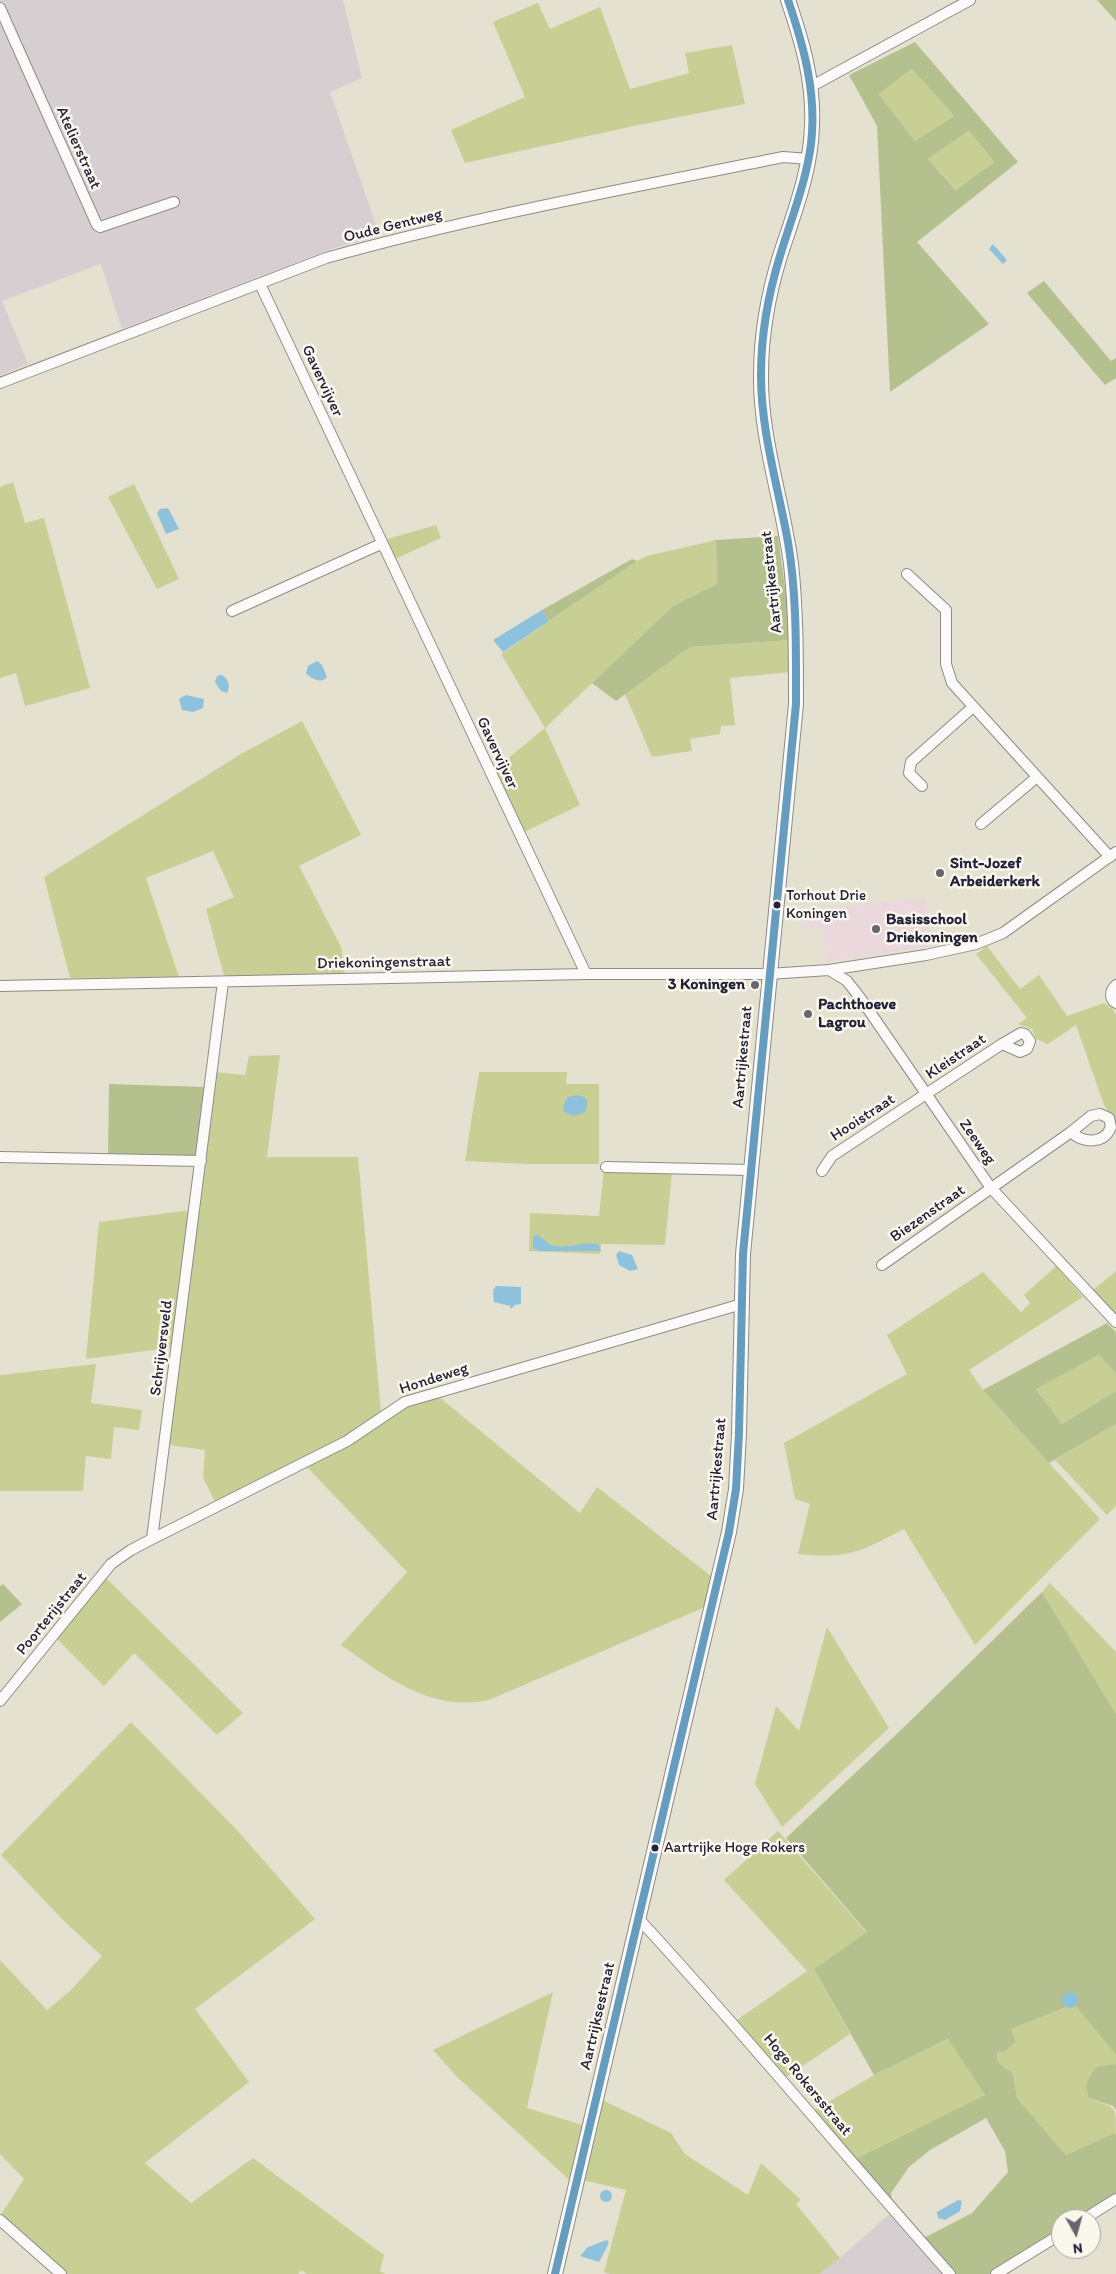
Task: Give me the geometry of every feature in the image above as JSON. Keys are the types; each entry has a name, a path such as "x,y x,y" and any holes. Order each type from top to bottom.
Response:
{"street":[{"name":"Aartrijkestraat","path":"674,1765 726,1541 736,1489 743,1254 768,974 796,704 791,564 766,430 761,368 763,326 780,258 802,192 809,159 812,126 812,86 803,44 788,0"},
{"path":"812,86 970,0"},
{"name":"Atelierstraat","path":"0,8 97,225 100,227 114,224 174,202"},
{"name":"Oude Gentweg","path":"0,383 326,258 379,243 629,188 764,161 789,157 809,159"},
{"name":"Gavervijver","path":"260,284 381,544 586,974"},
{"path":"232,611 381,544"},
{"path":"907,574 946,610 946,664 952,683 1037,777 1113,854"},
{"path":"922,786 909,772 911,762 974,707"},
{"path":"981,824 1037,777"},
{"name":"Driekoningenstraat","path":"0,986 586,974 768,974 829,970 926,955 976,944 1003,933 1113,854"},
{"name":"Zeeweg","path":"829,970 847,981 991,1188 1116,1322"},
{"name":"Schrijversveld","path":"152,1539 223,982"},
{"path":"1116,985 1111,992 1111,998 1116,1003"},
{"name":"Kleistraat","path":"926,1094 1002,1044"},
{"name":"Hooistraat","path":"822,1171 832,1156 926,1094"},
{"name":"Biezenstraat","path":"882,1265 1071,1132"},
{"path":"0,1157 201,1160"},
{"path":"606,1167 750,1170"},
{"name":"Hondeweg","path":"107,1569 131,1550 347,1441 405,1402 742,1304"},
{"name":"Poorterijstraat","path":"0,1701 107,1569"},
{"name":"Aartrijksestraat","path":"555,2274 674,1765"},
{"name":"Hoge Rokersstraat","path":"638,1918 734,2022 894,2212 950,2274"},
{"path":"1100,2209 1116,2199"},
{"path":"0,2220 61,2274"},
{"path":"996,2274 1051,2240"}],"shaded area":[{"path":"0,0 343,0 362,78 330,92 380,236 331,249 122,329 101,264 2,301 28,364 0,375"},
{"name":"Basisschool Driekoningen","path":"925,897 932,946 826,962 823,928 804,930 802,912"},
{"path":"893,2211 950,2274 820,2274 840,2258"}],"green space":[{"path":"1097,0 1116,0 1116,21"},
{"path":"538,3 550,29 600,7 630,89 689,73 685,53 732,45 745,104 465,163 451,130 525,97 493,22"},
{"path":"915,42 1018,162 917,242 989,324 890,392 877,126 849,75","holes":["912,69 954,116 915,141 879,94","969,130 994,162 956,190 928,159"]},
{"path":"912,69 954,116 915,141 879,94"},
{"path":"969,129 994,162 957,190 928,159"},
{"path":"1044,281 1111,361 1116,358 1116,378 1105,385 1027,293"},
{"path":"13,482 25,523 44,518 90,688 25,706 16,673 0,678 0,487"},
{"path":"134,484 179,579 157,589 108,497"},
{"path":"436,525 441,538 393,560 384,540"},
{"path":"778,536 792,640 690,647 616,701 592,683 673,606 717,584 716,540"},
{"path":"716,540 717,584 673,606 545,728 501,654 637,561 647,556"},
{"path":"632,559 637,561 549,621 542,610"},
{"path":"792,640 791,672 730,678 735,725 721,726 720,734 690,739 692,751 652,757 625,694 690,647"},
{"path":"302,721 361,835 299,866 341,947 345,975 224,976 206,909 234,897 213,851 146,878 179,977 70,978 44,877 241,754"},
{"path":"545,728 580,805 522,833 494,770"},
{"path":"987,946 1020,989 1039,975 1067,1016 1104,1003 1114,1010 1116,1016 1116,1123 1104,1105 1076,1025 1048,1044 1036,1039 1032,1029 1018,1024 1027,1018 976,954"},
{"path":"280,1055 267,1157 358,1157 381,1412 358,1431 216,1504 203,1477 205,1450 169,1445 205,1157 213,1072 245,1075 249,1056"},
{"path":"479,1072 567,1072 566,1084 599,1084 599,1164 529,1164 465,1161"},
{"path":"109,1084 205,1087 196,1159 108,1156"},
{"path":"604,1169 672,1172 665,1245 601,1244 600,1254 529,1251 530,1213 599,1216"},
{"path":"191,1210 175,1347 86,1359 99,1222"},
{"path":"1056,1266 1083,1297 969,1370 983,1390 1100,1519 975,1645 904,1529 854,1552 830,1555 798,1554 810,1504 795,1499 784,1443 907,1374 887,1335 983,1272 1021,1312 1030,1303 1024,1295"},
{"path":"1116,1271 1116,1314 1093,1290"},
{"path":"1107,1323 1116,1332 1116,1374 1099,1355 1036,1389 1062,1424 1116,1391 1116,1424 1049,1463 983,1390"},
{"path":"1099,1355 1116,1374 1116,1391 1062,1424 1036,1389"},
{"path":"96,1364 91,1403 142,1410 139,1430 114,1427 111,1459 86,1456 83,1491 0,1491 0,1375"},
{"path":"438,1396 580,1513 597,1487 711,1576 705,1607 489,1700 448,1701 429,1697 393,1680 341,1645 407,1572 307,1467 354,1443 402,1408"},
{"path":"1116,1424 1116,1506 1107,1515 1055,1460"},
{"path":"105,1577 243,1713 217,1735 134,1653 104,1686 55,1637"},
{"path":"1050,1583 1116,1652 1116,1714 1042,1592"},
{"path":"3,1584 22,1604 0,1622 0,1586"},
{"path":"1042,1592 1116,1714 1116,2055 1074,2004 1011,2029 1015,2042 1004,2052 997,2053 998,2062 1013,2074 1017,2098 1066,2155 1114,2133 1116,2135 1116,2199 1100,2209 1051,2209 1051,2240 996,2274 950,2274 920,2240 972,2213 1008,2172 1005,2151 986,2118 930,2150 909,2167 891,2193 893,2211 851,2161 985,2095 948,2039 874,2075 814,1969 867,1932 786,1838 902,1729"},
{"path":"827,1627 889,1728 782,1827 755,1784 776,1706 799,1731"},
{"path":"131,1722 236,1829 315,1919 195,2009 249,2082 145,2163 191,2203 253,2158 384,2255 380,2271 385,2274 307,2274 301,2270 298,2274 61,2274 0,2216 24,2179 0,2154 0,1960 47,2010 70,1991 102,1956 64,1921 1,1855"},
{"path":"778,1831 867,1933 814,1969 850,2034 782,2080 734,2022 807,1971 724,1880"},
{"path":"553,1992 527,2108 589,2127 596,2097 671,2133 685,2154 748,2195 761,2163 801,2200 796,2204 840,2258 820,2274 610,2274 604,2272 626,2190 578,2179 576,2186 457,2077 433,2050"},
{"path":"1074,2004 1116,2055 1116,2064 1098,2066 1089,2098 1113,2109 1116,2117 1116,2135 1114,2133 1066,2155 1017,2098 1013,2074 998,2062 997,2053 1004,2052 1011,2029"},
{"path":"949,2039 985,2095 851,2161 810,2113 874,2075"},
{"path":"1116,2064 1116,2110 1113,2106 1089,2098 1087,2085 1089,2077 1098,2066"}],"water":[{"path":"993,244 1007,260 1003,264 989,249"},
{"path":"168,508 179,529 166,534 157,513 160,509"},
{"path":"542,610 549,621 503,652 493,640"},
{"path":"317,661 322,665 327,677 323,680 313,679 306,673 308,666"},
{"path":"221,675 228,682 229,688 227,693 221,691 215,682 217,676"},
{"path":"186,695 204,699 203,708 193,712 182,710 179,699"},
{"path":"578,1095 584,1097 587,1101 586,1112 574,1116 564,1112 563,1106 568,1097"},
{"path":"538,1235 554,1246 565,1247 592,1243 598,1244 601,1251 540,1251 533,1248 533,1237"},
{"path":"619,1251 632,1255 638,1269 630,1271 619,1265 616,1255"},
{"path":"496,1286 521,1287 521,1304 515,1305 511,1309 510,1306 494,1302 493,1290"},
{"path":"1070,1992 1076,1994 1078,2000 1076,2006 1070,2008 1064,2006 1062,2000 1064,1994"},
{"path":"606,2190 612,2196 606,2202 600,2196"},
{"path":"958,2200 962,2201 960,2211 945,2220 938,2218 937,2212"},
{"path":"607,2240 609,2243 599,2262 580,2256 588,2247"}],"transit line":[{"path":"555,2274 729,1532 736,1489 743,1254 796,704 795,623 791,562 767,438 761,375 762,345 769,300 784,242 806,173 811,144 811,89 804,53 788,0"}],"place":[{"name":"Sint-Jozef Arbeiderkerk","path":"940,873"},
{"name":"Torhout Drie Koningen","path":"777,905"},
{"name":"Basisschool Driekoningen","path":"876,929"},
{"name":"3 Koningen","path":"755,985"},
{"name":"Pachthoeve Lagrou","path":"808,1014"},
{"name":"Aartrijke Hoge Rokers","path":"655,1848"}]}
